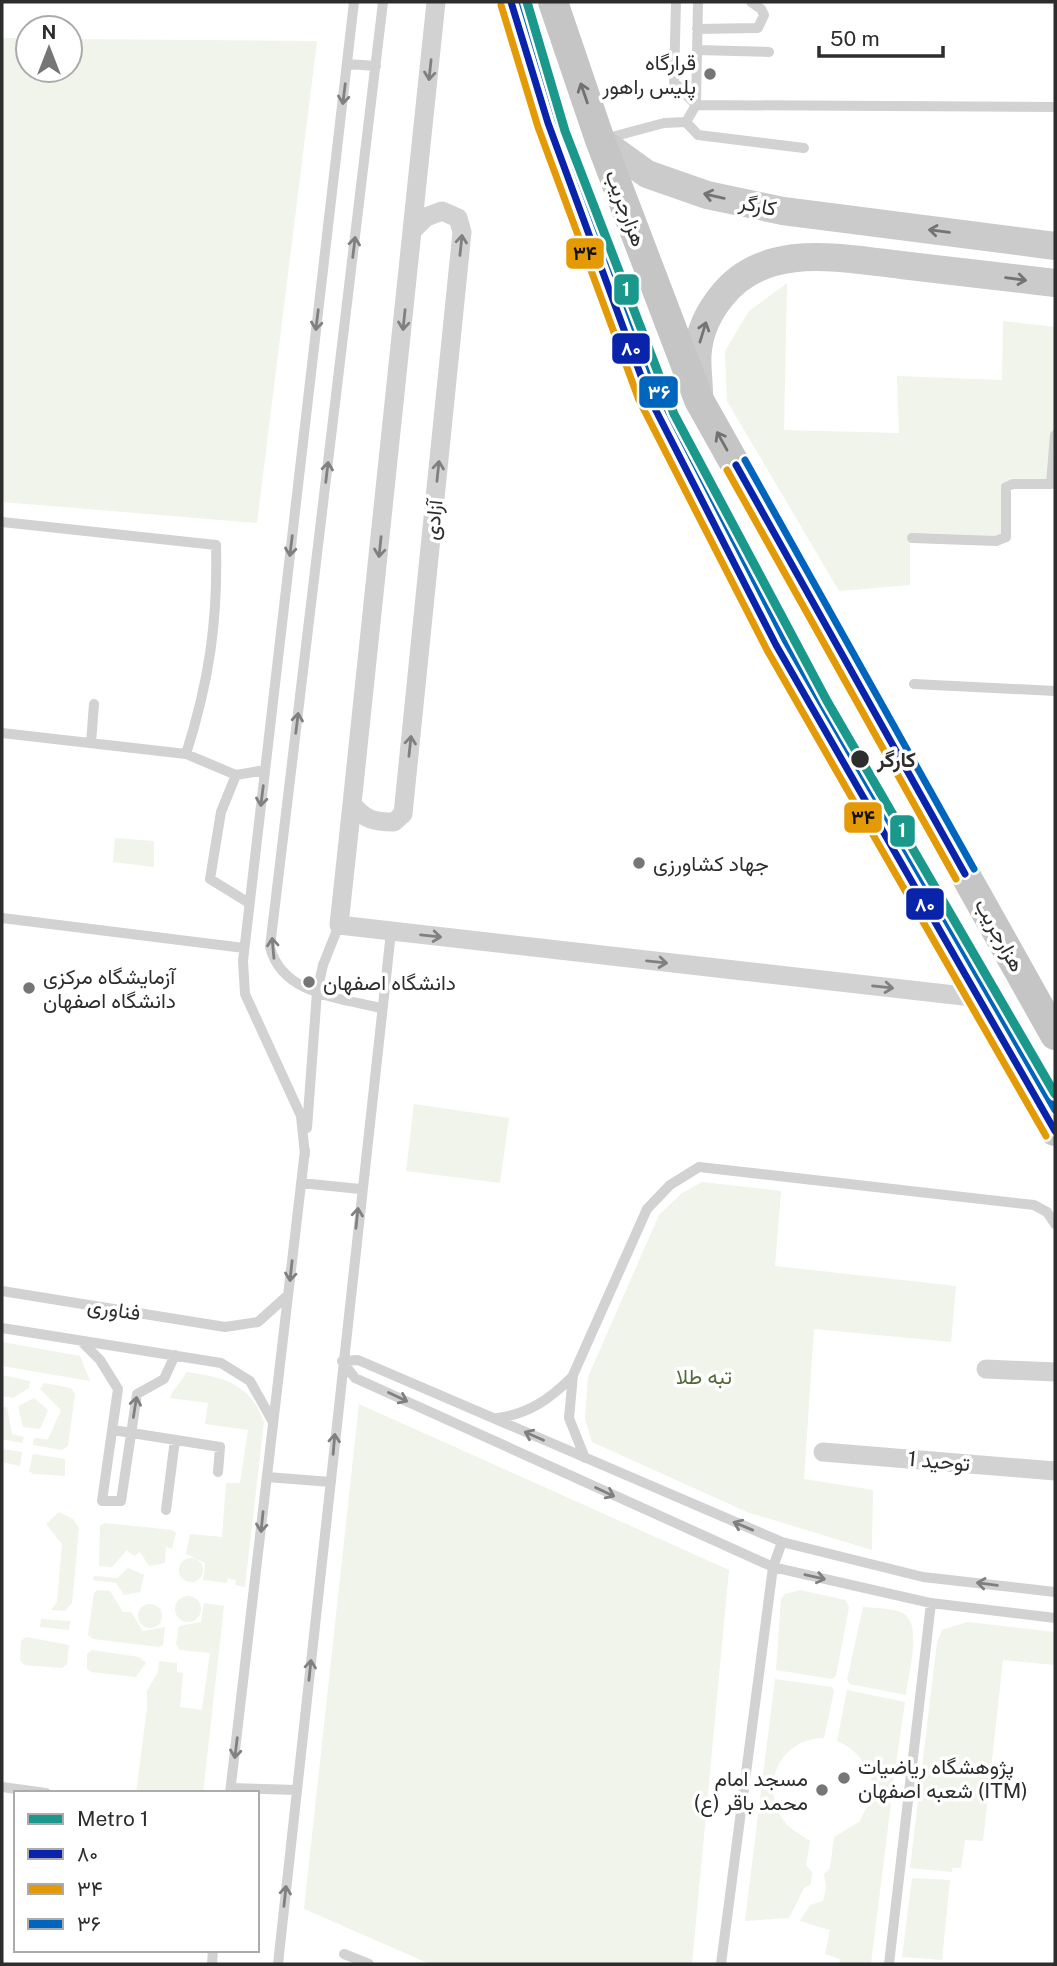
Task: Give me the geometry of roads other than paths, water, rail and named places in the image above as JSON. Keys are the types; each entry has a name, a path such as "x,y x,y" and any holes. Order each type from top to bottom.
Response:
{"main road":[{"path":"511,2 548,123 649,395 776,645 1055,1131"},
{"name":"هزارجریب","path":"553,2 600,140 699,400 1055,1035"},
{"name":"کارگر","path":"600,140 647,174 707,195 783,211 1055,246"},
{"path":"977,274 984,237"},
{"path":"699,400 698,351 710,311 731,284 751,269 773,260 812,257 1055,283"}],"street":[{"path":"436,2 339,925 981,998"},
{"name":"آزادی","path":"352,804 362,816 374,822 394,822 403,814 463,232 458,218 442,211 426,217 414,229"},
{"path":"986,1369 1055,1372"},
{"name":"توحید 1","path":"823,1451 1055,1471"}],"lane":[{"path":"304,1155 301,1116 245,994 244,948 354,2"},
{"path":"381,1008 308,990 279,970 270,947 383,2"},
{"path":"676,2 674,82 696,105 1055,107"},
{"path":"686,122 696,105 698,2"},
{"path":"697,29 758,28 764,15 761,9 751,2"},
{"path":"697,51 769,52"},
{"path":"347,64 376,66"},
{"path":"600,140 664,123 686,122 698,135 804,148"},
{"path":"912,538 996,541 1006,537 1006,487 1013,484 1051,484 1055,435"},
{"path":"2,522 216,545 218,595 211,663 186,754"},
{"path":"914,684 1051,690 1055,697"},
{"path":"91,743 94,705"},
{"path":"2,733 186,754 236,775 265,770"},
{"path":"236,775 221,812 210,879 249,903"},
{"path":"2,918 244,948"},
{"path":"297,1790 231,1791 301,1184 317,992 323,965 339,925"},
{"path":"278,1964 360,1189 391,932"},
{"path":"585,1458 569,1418 573,1375 647,1209 670,1185 699,1167 1034,1205 1047,1212 1055,1224"},
{"path":"301,1184 360,1189"},
{"name":"فناوری","path":"2,1291 225,1327 258,1322 288,1295"},
{"name":"فناوری","path":"2,1328 221,1363 250,1381 274,1423"},
{"path":"81,1340 100,1360 118,1389 102,1501 121,1501 137,1394 164,1379 175,1355"},
{"path":"342,1361 358,1360 782,1542 923,1577 1055,1592"},
{"path":"342,1361 355,1378 773,1567 931,1603 1055,1618"},
{"path":"495,1419 521,1415 554,1395 573,1375"},
{"path":"113,1430 220,1447 218,1472"},
{"path":"166,1510 175,1440"},
{"path":"108,1462 126,1466"},
{"path":"267,1477 331,1482"},
{"path":"721,1964 773,1567 782,1542"},
{"path":"889,1964 931,1603"},
{"path":"2,1787 31,1791"},
{"path":"344,1954 369,1964"}],"metro line":[{"name":"1","path":"527,2 565,131 674,414 827,701 1055,1094"}],"place":[{"name":"قرارگاه پلیس راهور","path":"710,74"},
{"name":"کارگر","path":"860,759"},
{"name":"جهاد کشاورزی","path":"639,863"},
{"name":"دانشگاه اصفهان","path":"309,982"},
{"name":"آزمایشگاه مرکزی دانشگاه اصفهان","path":"29,988"},
{"name":"پژوهشگاه رياضيات شعبه اصفهان (ITM)","path":"844,1778"},
{"name":"مسجد امام محمد باقر (ع)","path":"822,1790"}],"park label":[{"name":"تبه طلا","path":"704,1376"}]}
